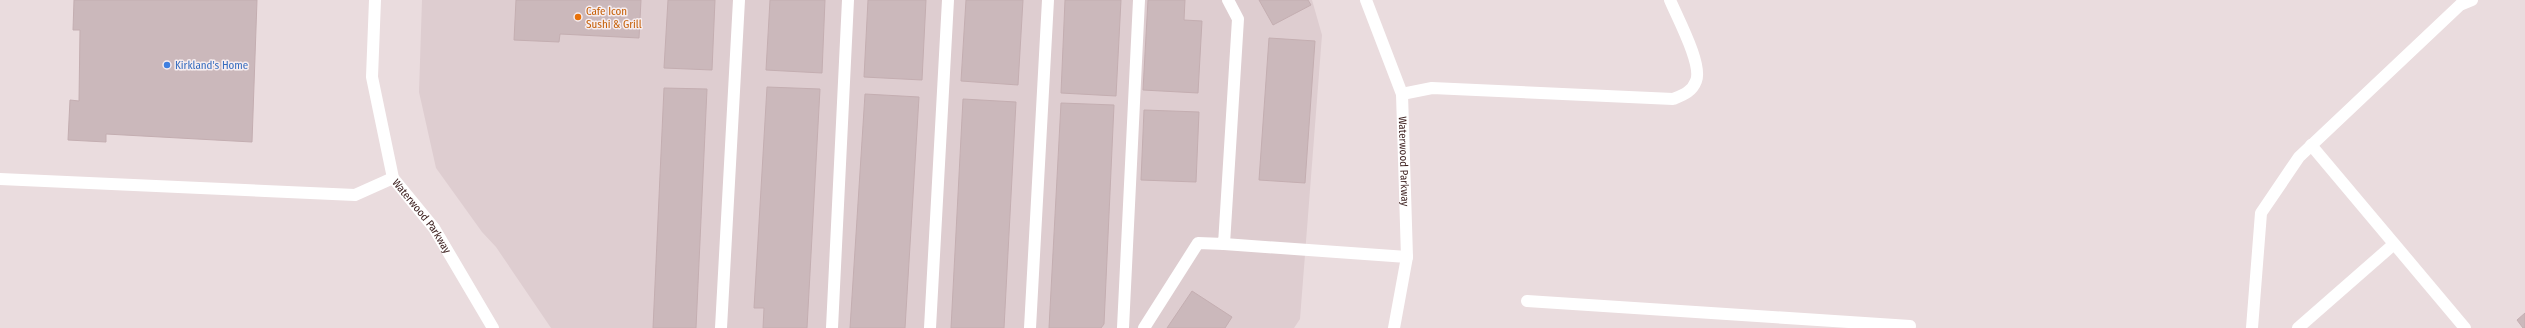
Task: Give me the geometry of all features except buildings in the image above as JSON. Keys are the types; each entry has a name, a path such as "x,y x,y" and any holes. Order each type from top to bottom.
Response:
{"street":[{"name":"Waterwood Parkway","path":"375,0 372,76 393,178 434,228 492,328"},
{"path":"721,328 739,0"},
{"path":"832,328 848,0"},
{"path":"930,328 948,0"},
{"path":"1030,328 1048,0"},
{"path":"1123,328 1139,0"},
{"path":"1224,244 1238,19 1228,0"},
{"name":"Waterwood Parkway","path":"1366,0 1402,94 1407,256 1394,328"},
{"path":"1402,94 1432,88 1673,98 1687,93 1697,80 1697,66 1670,0"},
{"path":"2252,328 2261,213 2299,157 2460,5 2472,0"},
{"path":"2311,145 2465,328"},
{"path":"0,179 355,195 393,178"},
{"path":"1144,328 1198,243 1407,256"},
{"path":"2298,328 2394,244"},
{"path":"1527,301 1910,326"}],"shaded area":[{"path":"422,0 1312,0 1322,35 1300,319 1294,328 551,328 496,247 482,232 436,168 419,92"}],"place":[{"name":"Cafe Icon Sushi & Grill","path":"578,17"},
{"name":"Kirkland's Home","path":"167,65"}]}
